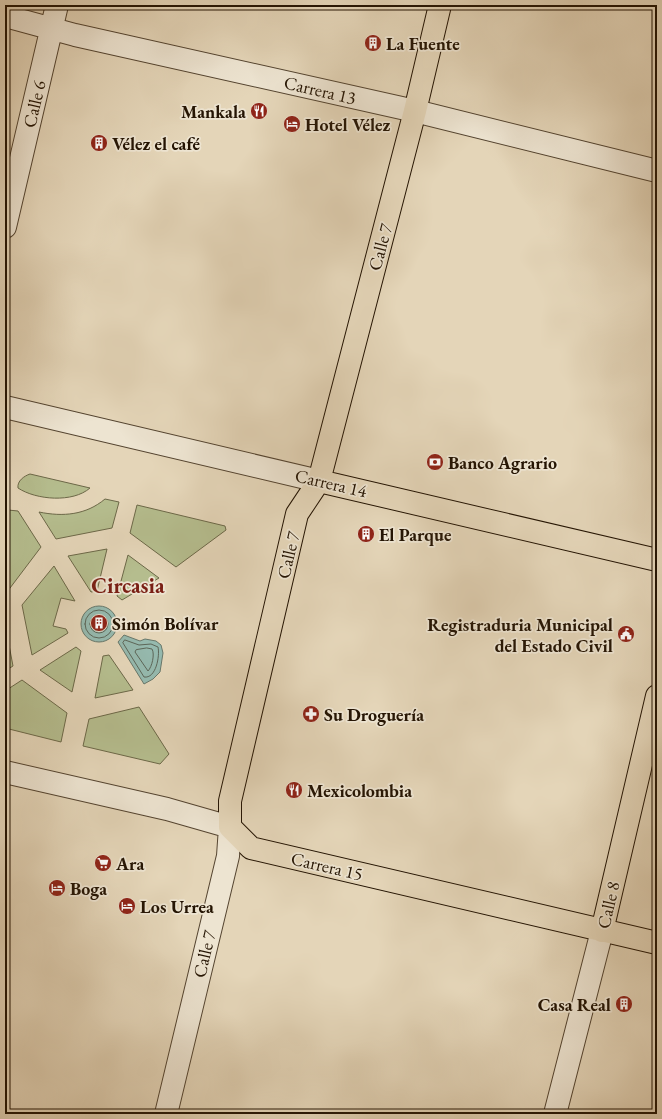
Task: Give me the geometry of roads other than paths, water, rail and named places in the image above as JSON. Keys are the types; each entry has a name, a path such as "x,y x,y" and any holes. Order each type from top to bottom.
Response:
{"main road":[{"name":"Calle 7","path":"230,827 230,802 297,514 319,481 415,111 440,5"},
{"name":"Carrera 14","path":"319,481 657,560"},
{"name":"Calle 8","path":"602,931 657,696"},
{"name":"Carrera 15","path":"230,827 251,848 657,943"}],"street":[{"name":"Calle 6","path":"5,227 57,5"},
{"name":"Carrera 13","path":"5,16 75,35 415,111 657,171"},
{"name":"Carrera 14","path":"5,407 319,481"},
{"name":"Carrera 15","path":"5,772 166,809 230,827"},
{"name":"Calle 7","path":"166,1114 228,856 230,827"},
{"name":"Calle 8","path":"555,1114 602,931"}],"water":[{"path":"99,606 112,611 117,624 112,637 99,642 86,637 81,624 86,611"},
{"path":"124,635 140,641 145,639 156,641 161,645 163,653 160,672 153,679 144,684 118,642"}],"place":[{"name":"La Fuente","path":"373,43"},
{"name":"Mankala","path":"259,111"},
{"name":"Hotel Vélez","path":"292,124"},
{"name":"Vélez el café","path":"99,143"},
{"name":"Banco Agrario","path":"435,462"},
{"name":"El Parque","path":"366,534"},
{"name":"Simón Bolívar","path":"99,623"},
{"name":"Registraduria Municipal del Estado Civil","path":"626,634"},
{"name":"Su Droguería","path":"311,714"},
{"name":"Mexicolombia","path":"294,790"},
{"name":"Ara","path":"103,863"},
{"name":"Boga","path":"57,888"},
{"name":"Los Urrea","path":"127,906"},
{"name":"Casa Real","path":"624,1004"}],"district":[{"name":"Circasia","path":"128,585"}]}
